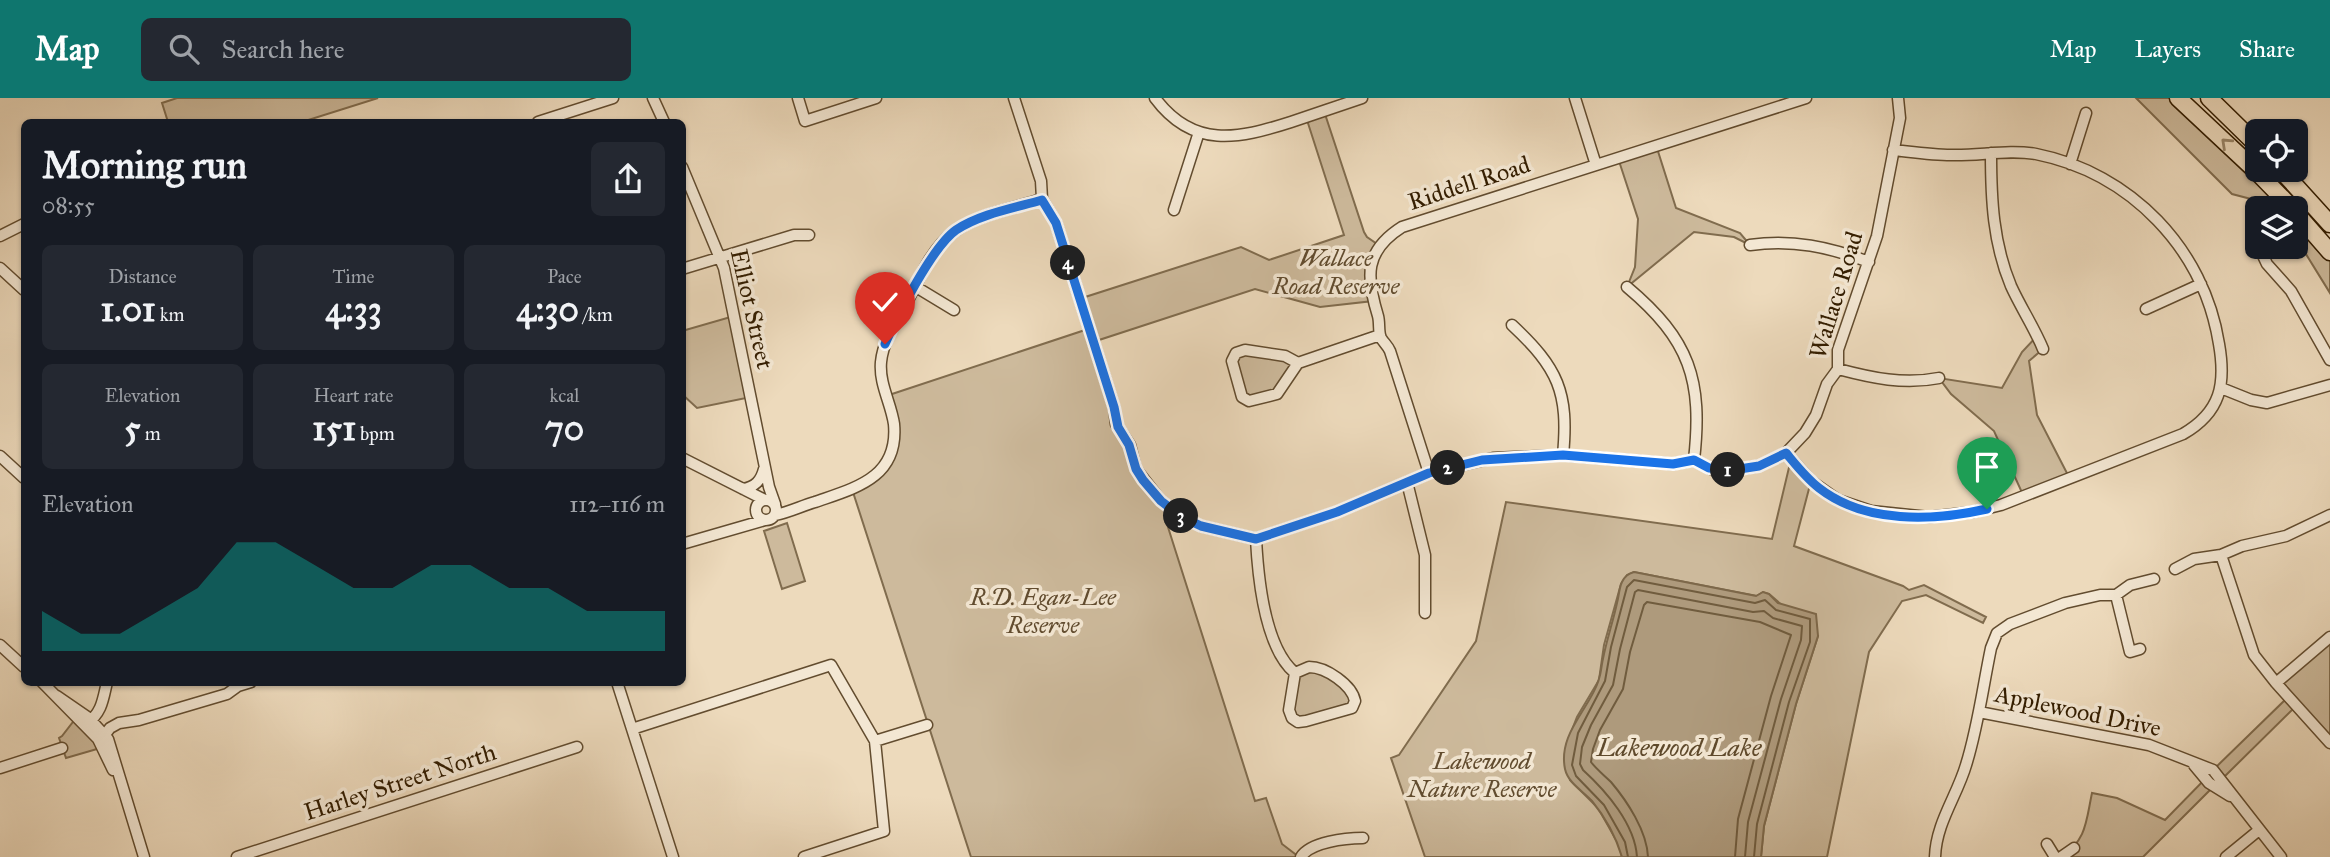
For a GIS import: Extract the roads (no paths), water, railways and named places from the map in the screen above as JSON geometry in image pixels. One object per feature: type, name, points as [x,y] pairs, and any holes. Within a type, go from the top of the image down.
[{"type":"main road","points":[[2178,98],[2280,196]]},
{"type":"main road","points":[[2209,98],[2245,133]]},
{"type":"main road","points":[[2292,182],[2330,224]]},
{"type":"main road","points":[[2308,227],[2330,252]]},
{"type":"street","points":[[547,119],[613,98]]},
{"type":"street","points":[[653,98],[663,119]]},
{"type":"street","points":[[798,98],[805,121],[876,98]]},
{"type":"street","points":[[1014,98],[1041,181],[1042,200],[1056,223],[1118,427],[1129,445],[1140,477],[1166,505],[1189,521],[1256,539],[1262,596],[1271,628],[1283,661],[1295,673]]},
{"type":"street","points":[[1155,98],[1170,115],[1199,132],[1225,137],[1251,134],[1362,98]]},
{"type":"street","points":[[1574,98],[1596,165]]},
{"type":"street","name":"Riddell Road","points":[[1429,473],[1390,351],[1380,335],[1370,289],[1369,274],[1377,251],[1389,236],[1402,227],[1806,98]]},
{"type":"street","name":"Wallace Road","points":[[1256,539],[1337,512],[1429,473],[1493,458],[1563,455],[1673,464],[1694,460],[1711,469],[1738,470],[1765,464],[1786,453],[1811,424],[1827,384],[1838,369],[1838,350],[1877,236],[1900,118],[1896,98]]},
{"type":"street","points":[[2070,164],[2086,113]]},
{"type":"street","points":[[1174,210],[1199,132]]},
{"type":"street","points":[[1786,453],[1818,488],[1859,509],[1918,517],[1973,512],[2015,501],[2183,434],[2198,425],[2208,414],[2221,388],[2221,356],[2217,328],[2201,284],[2180,246],[2144,206],[2104,179],[2070,164],[2036,154],[1952,155],[1893,150]]},
{"type":"street","points":[[1991,153],[1992,203],[1998,244],[2014,291],[2043,349]]},
{"type":"street","name":"Elliot Street","points":[[686,176],[720,257],[765,465],[767,507]]},
{"type":"street","points":[[734,528],[767,507],[811,503],[863,484],[880,471],[893,444],[894,422],[883,383],[881,361],[889,335],[937,249],[956,230],[973,222],[1042,200]]},
{"type":"street","points":[[0,229],[20,226]]},
{"type":"street","points":[[0,236],[20,226]]},
{"type":"street","points":[[686,268],[794,235],[809,235]]},
{"type":"street","points":[[1750,245],[1805,243],[1834,249],[1869,262]]},
{"type":"street","points":[[2264,259],[2291,291],[2330,360]]},
{"type":"street","points":[[0,268],[21,287]]},
{"type":"street","points":[[2146,309],[2201,284]]},
{"type":"street","points":[[916,287],[954,310]]},
{"type":"street","points":[[1627,288],[1650,307],[1669,328],[1688,363],[1698,405],[1694,460]]},
{"type":"street","points":[[1512,325],[1541,354],[1557,382],[1565,418],[1563,455]]},
{"type":"street","points":[[1298,363],[1286,356],[1245,350],[1236,353],[1232,361],[1242,397],[1253,401],[1277,394],[1298,363],[1380,335]]},
{"type":"street","points":[[1838,369],[1895,381],[1917,382],[1939,378]]},
{"type":"street","points":[[2221,388],[2251,400],[2267,403],[2330,385]]},
{"type":"street","points":[[0,456],[21,475]]},
{"type":"street","points":[[686,460],[745,490],[767,507]]},
{"type":"street","points":[[745,490],[758,482],[765,465]]},
{"type":"street","points":[[1407,482],[1425,555],[1426,613]]},
{"type":"street","points":[[686,543],[765,520],[759,518],[767,507]]},
{"type":"street","points":[[2175,569],[2194,559],[2221,555],[2286,536],[2330,515]]},
{"type":"street","points":[[2221,555],[2249,645],[2276,683],[2330,743]]},
{"type":"street","points":[[1979,712],[1991,648],[1999,631],[2065,603],[2101,595],[2116,596],[2130,585],[2154,579]]},
{"type":"street","points":[[2116,596],[2133,654]]},
{"type":"street","points":[[2276,683],[2330,637]]},
{"type":"street","points":[[0,645],[21,664]]},
{"type":"street","points":[[632,729],[831,665],[875,741],[884,831],[804,857]]},
{"type":"street","points":[[1309,667],[1320,668],[1351,691],[1355,697],[1354,705],[1332,715],[1302,722],[1295,720],[1289,710],[1295,673],[1309,667]]},
{"type":"street","points":[[46,686],[105,738],[144,857]]},
{"type":"street","points":[[106,687],[100,709],[103,720],[114,725],[227,694],[238,686]]},
{"type":"street","points":[[618,686],[673,857]]},
{"type":"street","points":[[87,720],[106,687]]},
{"type":"street","points":[[87,720],[100,709]]},
{"type":"street","name":"Applewood Drive","points":[[1935,857],[1941,825],[1966,765],[1979,712],[2149,745],[2178,756],[2192,764],[2209,783],[2233,799],[2281,857]]},
{"type":"street","points":[[105,738],[139,720]]},
{"type":"street","points":[[105,738],[114,725]]},
{"type":"street","points":[[875,741],[927,725]]},
{"type":"street","name":"Harley Street North","points":[[237,857],[576,747]]},
{"type":"street","points":[[0,768],[62,748]]},
{"type":"street","points":[[2226,857],[2259,830]]},
{"type":"street","points":[[1301,857],[1308,849],[1342,838],[1363,838]]},
{"type":"street","points":[[2047,844],[2055,857]]},
{"type":"street","points":[[2061,857],[2074,848]]},
{"type":"water","name":"Lakewood Lake","points":[[1634,572],[1756,596],[1763,592],[1778,603],[1816,614],[1818,636],[1796,704],[1764,826],[1761,857],[1622,857],[1601,814],[1567,774],[1564,755],[1567,742],[1598,683],[1621,584],[1628,574]]},
{"type":"park label","name":"Wallace Road Reserve","points":[[1336,272]]},
{"type":"park label","name":"R.D. Egan-Lee Reserve","points":[[1043,611]]},
{"type":"park label","name":"Lakewood Nature Reserve","points":[[1482,775]]}]
